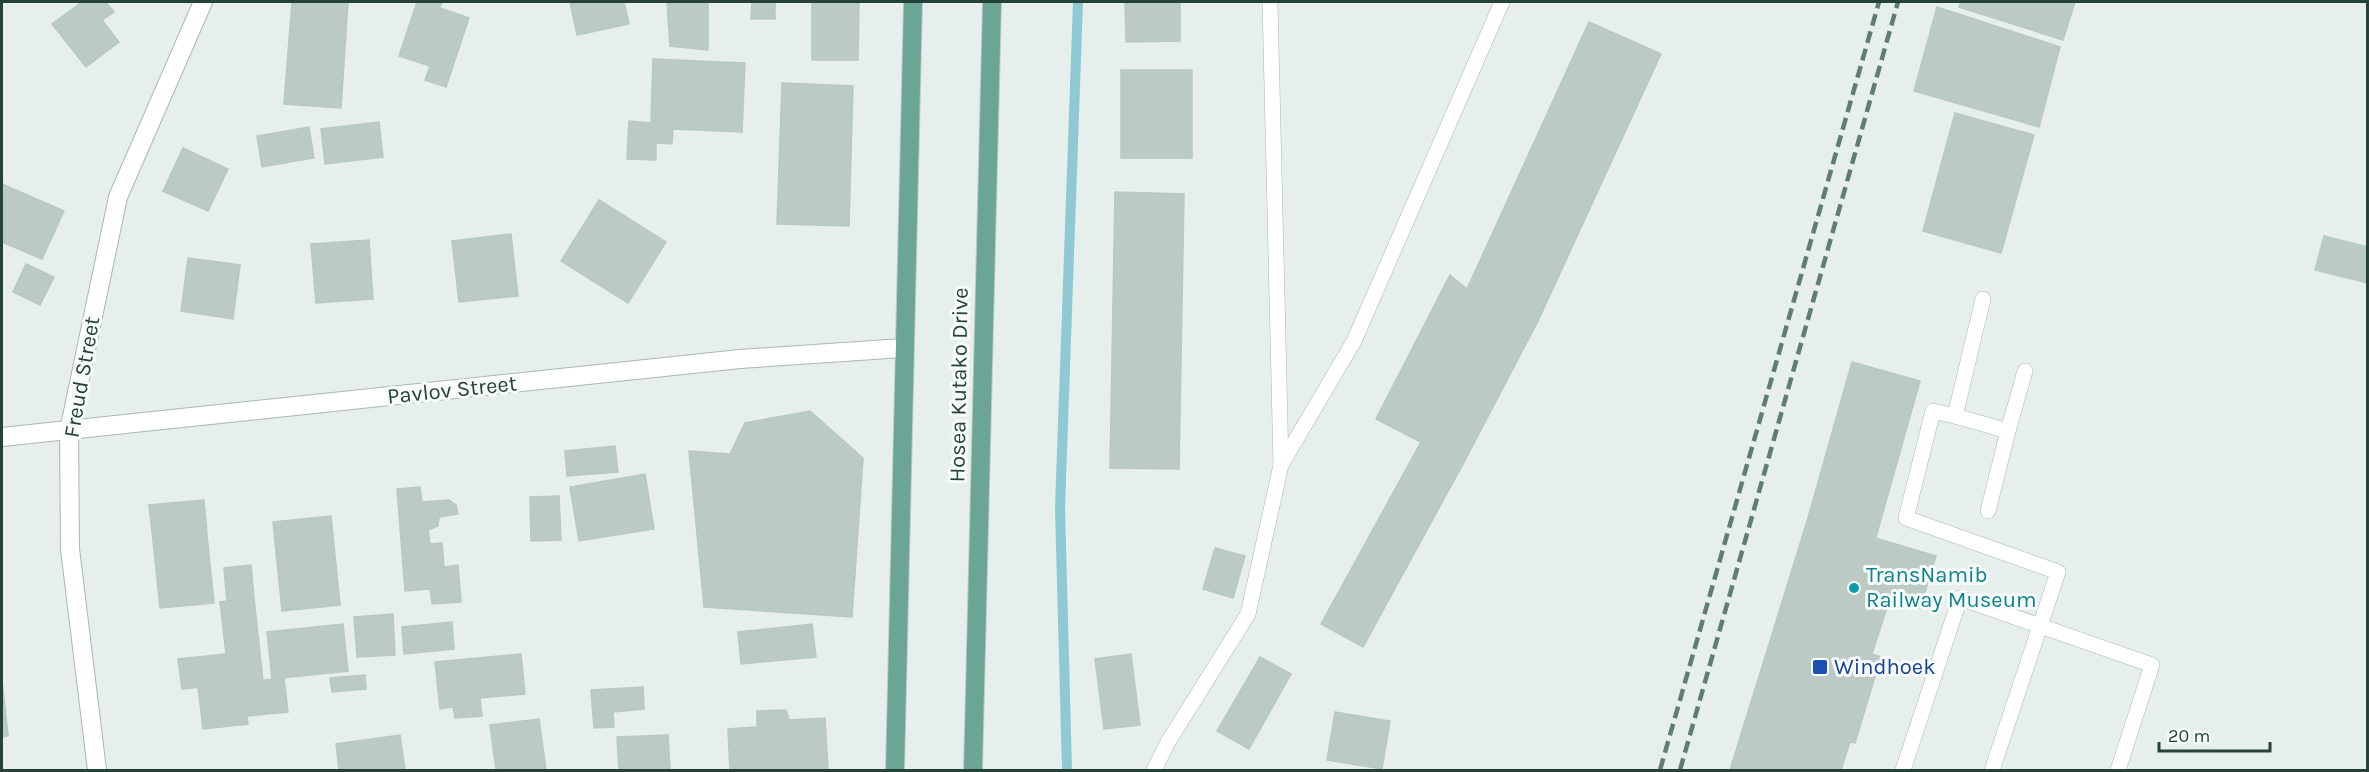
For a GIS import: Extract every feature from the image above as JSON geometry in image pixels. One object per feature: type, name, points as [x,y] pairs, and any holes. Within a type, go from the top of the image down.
[{"type":"main road","points":[[895,771],[903,348],[913,2]]},
{"type":"main road","name":"Hosea Kutako Drive","points":[[973,771],[992,2]]},
{"type":"street","name":"Freud Street","points":[[97,771],[70,549],[69,431],[118,197],[203,2]]},
{"type":"street","name":"Pavlov Street","points":[[2,437],[740,359],[903,348]]},
{"type":"lane","points":[[1155,771],[1168,742],[1248,614],[1281,465],[1270,2]]},
{"type":"lane","points":[[1281,465],[1354,342],[1502,2]]},
{"type":"lane","points":[[1955,416],[1983,299]]},
{"type":"lane","points":[[1988,511],[2025,371]]},
{"type":"lane","points":[[1992,771],[2058,572],[1905,518],[1934,411],[2008,431]]},
{"type":"lane","points":[[1904,771],[1960,598],[2152,665],[2118,771]]},
{"type":"building","points":[[82,2],[106,2],[114,12],[102,20],[119,42],[86,67],[52,24]]},
{"type":"building","points":[[292,2],[348,2],[341,108],[284,104]]},
{"type":"building","points":[[417,2],[442,2],[440,8],[469,18],[446,87],[425,80],[430,66],[399,56]]},
{"type":"building","points":[[570,2],[624,2],[629,24],[577,35]]},
{"type":"building","points":[[667,2],[708,2],[708,50],[670,46]]},
{"type":"building","points":[[752,2],[775,2],[775,19],[751,19]]},
{"type":"building","points":[[812,2],[859,2],[858,60],[812,60]]},
{"type":"building","points":[[1125,2],[1180,2],[1180,41],[1126,42]]},
{"type":"building","points":[[1961,2],[2075,2],[2063,40],[1959,7]]},
{"type":"building","points":[[1937,7],[2060,47],[2039,127],[1914,91]]},
{"type":"building","points":[[1589,22],[1661,54],[1538,321],[1467,289]]},
{"type":"building","points":[[653,59],[745,63],[742,132],[673,129],[672,144],[656,143],[656,160],[627,159],[629,121],[651,123]]},
{"type":"building","points":[[1121,70],[1192,70],[1192,158],[1121,158]]},
{"type":"building","points":[[782,83],[853,86],[849,226],[777,224]]},
{"type":"building","points":[[1955,113],[2034,135],[2001,253],[1923,231]]},
{"type":"building","points":[[379,122],[383,157],[325,164],[321,129]]},
{"type":"building","points":[[309,127],[314,158],[262,167],[257,136]]},
{"type":"building","points":[[183,148],[228,169],[208,211],[163,191]]},
{"type":"building","points":[[2,184],[64,211],[42,259],[2,242]]},
{"type":"building","points":[[1115,192],[1184,194],[1179,469],[1110,468]]},
{"type":"building","points":[[599,200],[666,242],[628,303],[561,261]]},
{"type":"building","points":[[511,234],[518,296],[459,302],[452,241]]},
{"type":"building","points":[[2324,236],[2368,247],[2368,283],[2315,270]]},
{"type":"building","points":[[369,240],[373,299],[316,303],[311,244]]},
{"type":"building","points":[[188,258],[240,265],[233,319],[181,311]]},
{"type":"building","points":[[26,264],[54,277],[40,305],[13,292]]},
{"type":"building","points":[[1450,275],[1467,289],[1538,321],[1463,464],[1376,419]]},
{"type":"building","points":[[1852,362],[1920,381],[1876,537],[1808,518]]},
{"type":"building","points":[[810,411],[863,458],[852,617],[704,607],[689,451],[730,454],[745,423]]},
{"type":"building","points":[[1421,442],[1463,464],[1363,647],[1321,624]]},
{"type":"building","points":[[615,446],[618,472],[567,476],[565,451]]},
{"type":"building","points":[[645,474],[654,529],[579,541],[570,487]]},
{"type":"building","points":[[420,487],[422,502],[449,500],[456,505],[458,514],[439,517],[438,526],[428,530],[430,544],[442,543],[444,567],[458,565],[461,602],[432,604],[430,589],[405,591],[397,489]]},
{"type":"building","points":[[559,496],[561,540],[531,541],[530,497]]},
{"type":"building","points":[[204,500],[208,545],[154,550],[149,505]]},
{"type":"building","points":[[331,516],[340,605],[282,611],[273,522]]},
{"type":"building","points":[[1808,518],[1936,556],[1920,608],[1890,598],[1872,654],[1881,657],[1855,743],[1850,742],[1841,770],[1730,770]]},
{"type":"building","points":[[208,545],[214,603],[160,608],[154,550]]},
{"type":"building","points":[[1215,548],[1245,556],[1233,598],[1203,589]]},
{"type":"building","points":[[251,565],[254,598],[227,602],[224,568]]},
{"type":"building","points":[[254,598],[263,681],[182,689],[178,659],[226,654],[220,602]]},
{"type":"building","points":[[393,614],[395,655],[357,657],[354,617]]},
{"type":"building","points":[[452,622],[454,649],[404,654],[402,627]]},
{"type":"building","points":[[343,624],[348,671],[272,679],[267,632]]},
{"type":"building","points":[[812,624],[816,657],[741,664],[738,632]]},
{"type":"building","points":[[521,654],[525,694],[480,698],[482,716],[455,718],[453,707],[440,709],[435,662]]},
{"type":"building","points":[[1131,654],[1140,725],[1104,729],[1095,659]]},
{"type":"building","points":[[1260,657],[1291,674],[1249,749],[1217,731]]},
{"type":"building","points":[[365,675],[366,689],[332,692],[330,678]]},
{"type":"building","points":[[284,678],[288,712],[247,716],[248,724],[203,729],[198,687]]},
{"type":"building","points":[[2,680],[8,736],[2,737]]},
{"type":"building","points":[[643,687],[644,709],[613,712],[614,727],[594,728],[591,690]]},
{"type":"building","points":[[786,710],[789,720],[825,718],[828,770],[730,770],[728,729],[757,727],[757,711]]},
{"type":"building","points":[[1335,712],[1390,721],[1382,769],[1327,760]]},
{"type":"building","points":[[539,719],[546,770],[496,770],[490,725]]},
{"type":"building","points":[[400,735],[405,770],[339,770],[336,744]]},
{"type":"building","points":[[668,735],[670,770],[619,770],[617,737]]},
{"type":"waterway","points":[[1067,770],[1060,508],[1078,2]]},
{"type":"railway","points":[[1660,770],[1879,2]]},
{"type":"railway","points":[[1680,770],[1898,2]]},
{"type":"place","name":"TransNamib Railway Museum","points":[[1854,588]]},
{"type":"place","name":"Windhoek","points":[[1820,667]]}]
